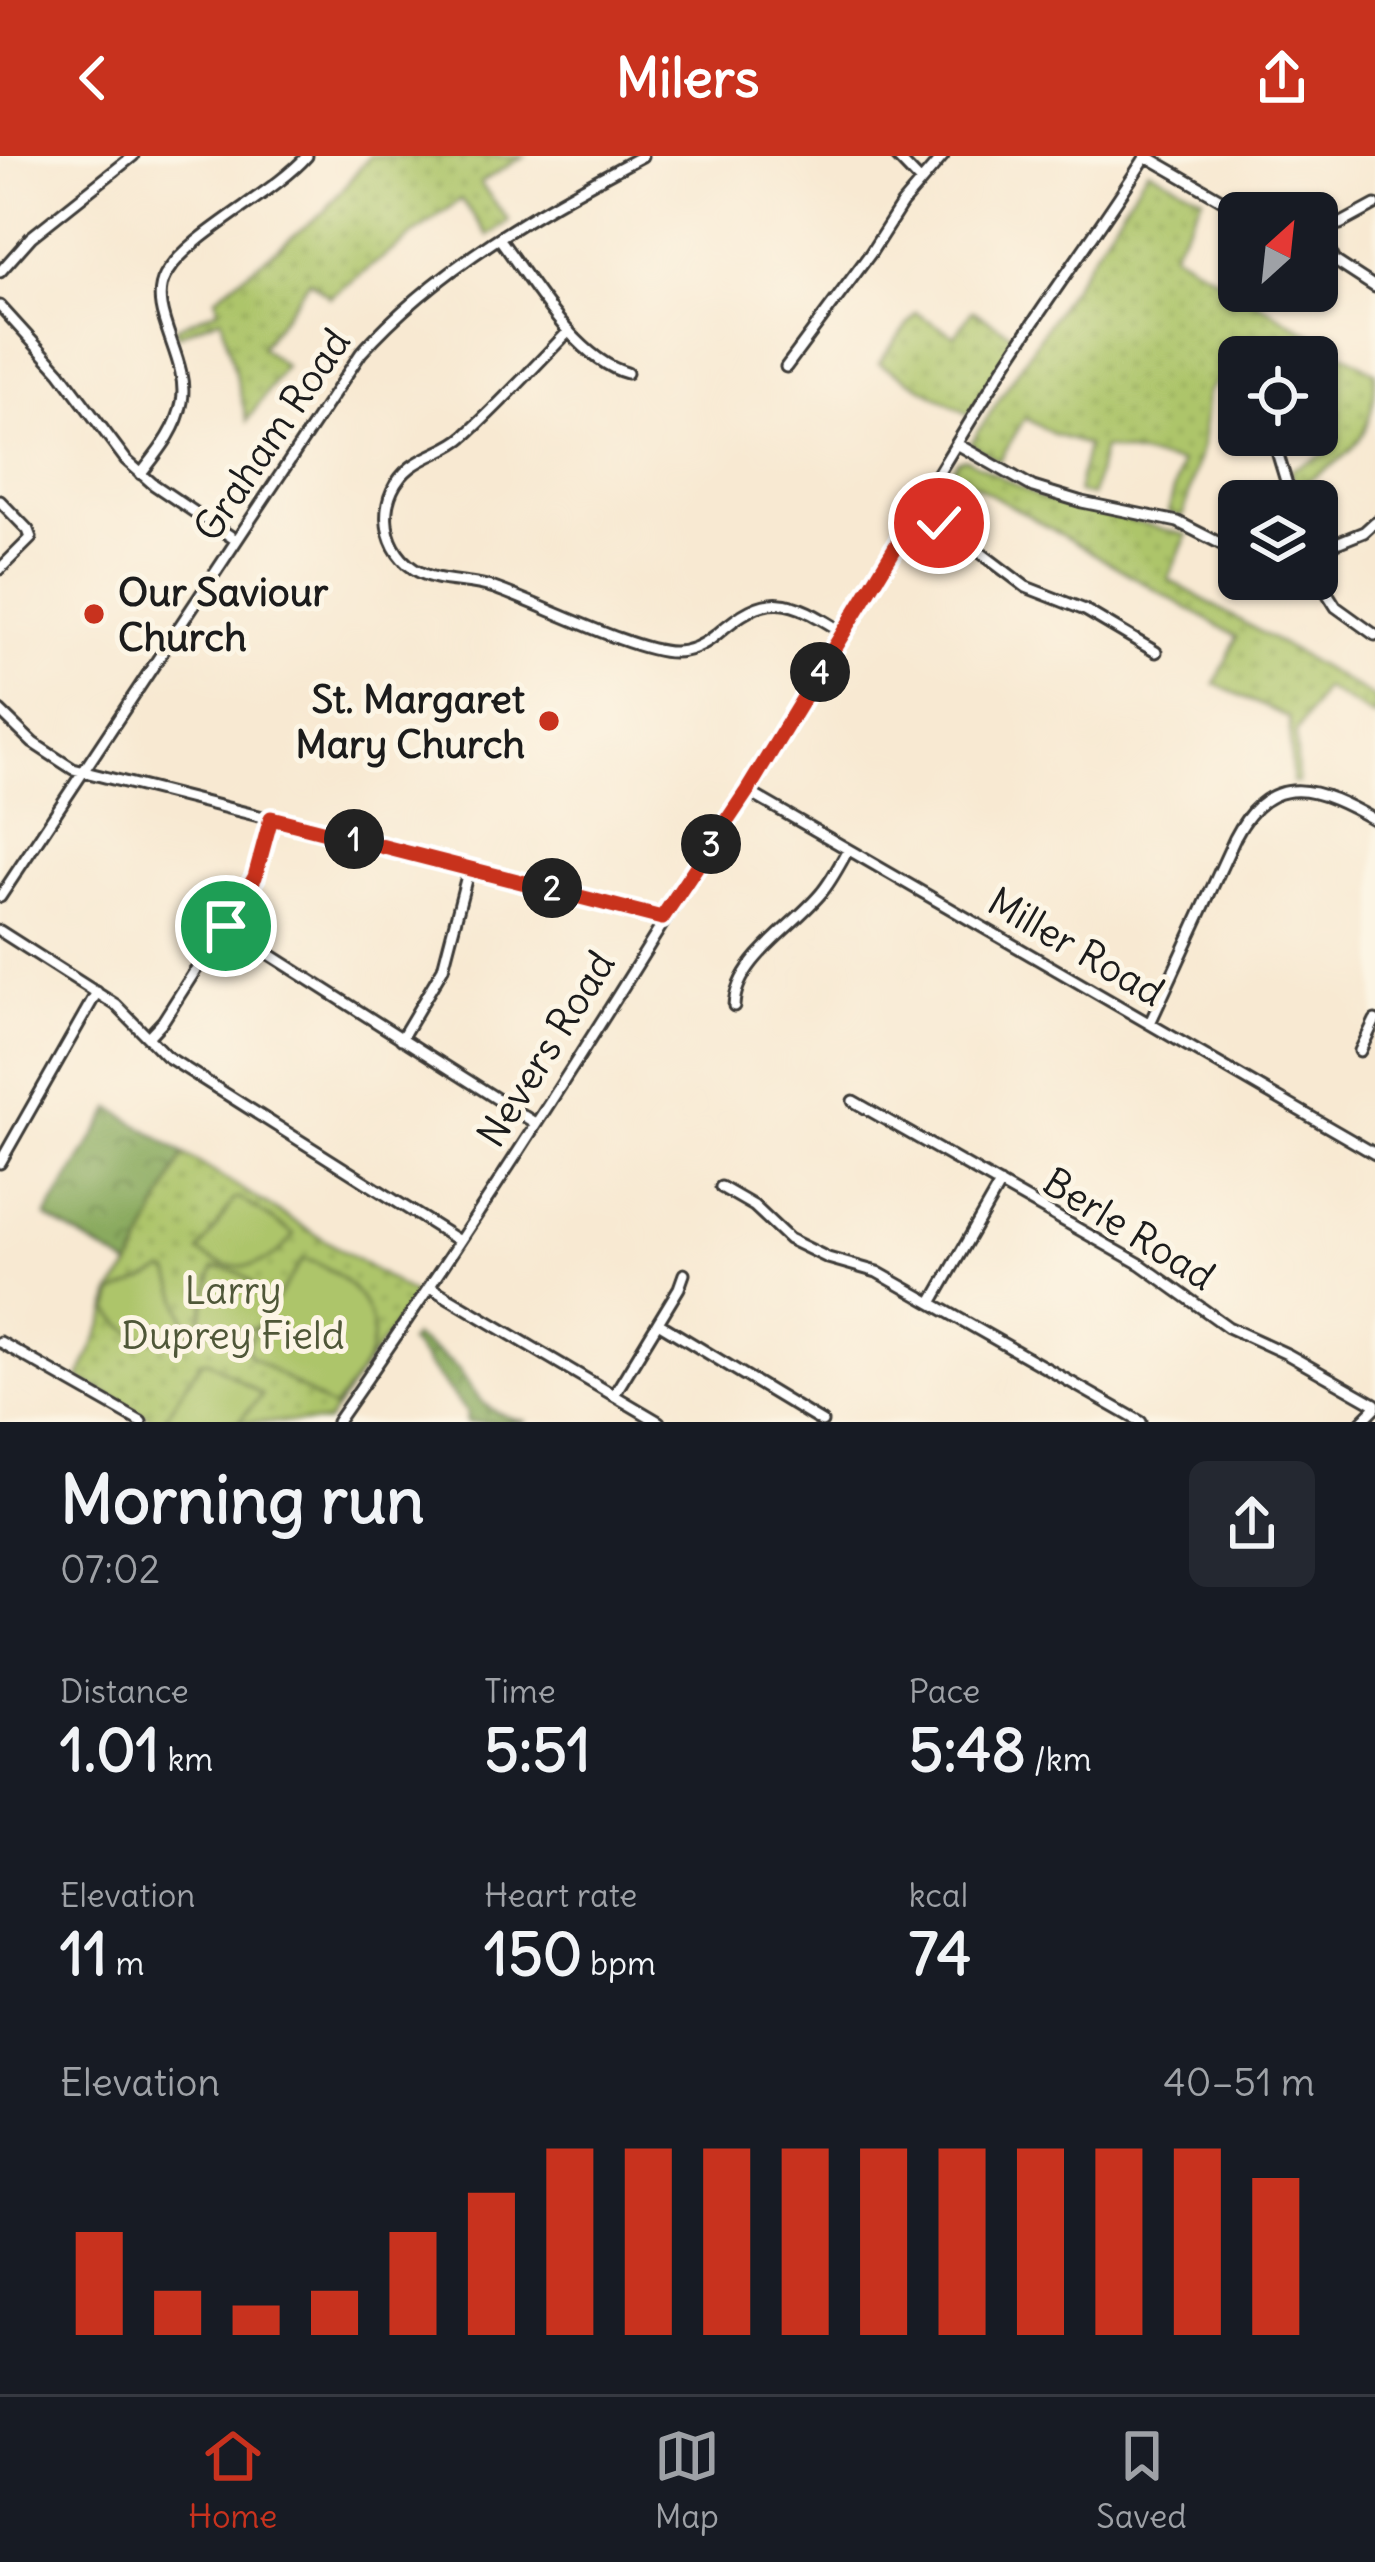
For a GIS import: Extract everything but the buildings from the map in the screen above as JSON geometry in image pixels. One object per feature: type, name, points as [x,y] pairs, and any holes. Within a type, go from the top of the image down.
[{"type":"street","points":[[0,272],[31,237],[134,156]]},
{"type":"street","points":[[141,474],[176,424],[182,402],[179,357],[159,303],[165,276],[184,254],[307,156]]},
{"type":"street","name":"Graham Road","points":[[0,896],[361,352],[406,309],[500,238],[539,211],[642,156]]},
{"type":"street","points":[[896,156],[919,181]]},
{"type":"street","points":[[786,367],[919,181],[943,156]]},
{"type":"street","points":[[1146,156],[1218,197]]},
{"type":"street","name":"Nevers Road","points":[[337,1422],[430,1287],[747,791],[1024,334],[1146,156]]},
{"type":"street","points":[[1338,222],[1375,205]]},
{"type":"street","points":[[500,238],[569,331],[609,368],[627,373]]},
{"type":"street","points":[[1338,263],[1375,287]]},
{"type":"street","points":[[0,306],[141,474],[236,540]]},
{"type":"street","points":[[569,331],[461,441],[412,466],[397,482],[387,524],[400,556],[428,576],[489,586],[662,652],[698,647],[748,609],[771,602],[809,610],[844,633]]},
{"type":"street","points":[[957,444],[1033,487],[1178,522],[1218,542]]},
{"type":"street","points":[[0,500],[31,538],[0,569]]},
{"type":"street","points":[[916,514],[1025,587],[1085,610],[1156,652]]},
{"type":"street","points":[[1338,543],[1375,522]]},
{"type":"street","points":[[1332,600],[1375,635]]},
{"type":"street","points":[[0,711],[33,743],[73,769],[662,918]]},
{"type":"street","points":[[1150,1023],[1235,838],[1246,818],[1264,801],[1288,790],[1314,792],[1330,795],[1375,820]]},
{"type":"street","name":"Miller Road","points":[[747,791],[1375,1154]]},
{"type":"street","points":[[148,1037],[163,1022],[255,877],[271,818]]},
{"type":"street","points":[[734,1006],[735,988],[824,890],[848,850]]},
{"type":"street","points":[[401,1040],[443,968],[470,868]]},
{"type":"street","points":[[226,926],[535,1123]]},
{"type":"street","points":[[0,931],[97,992],[166,1056],[459,1241]]},
{"type":"street","points":[[0,1163],[97,992]]},
{"type":"street","points":[[1360,1051],[1375,1020]]},
{"type":"street","name":"Berle Road","points":[[853,1101],[1140,1264],[1242,1335],[1287,1354],[1375,1406]]},
{"type":"street","points":[[932,1303],[1000,1184]]},
{"type":"street","points":[[721,1187],[754,1206],[789,1239],[827,1258],[878,1271],[1141,1422]]},
{"type":"street","points":[[614,1395],[684,1274]]},
{"type":"street","points":[[430,1287],[659,1422]]},
{"type":"street","points":[[658,1324],[822,1422]]},
{"type":"street","points":[[0,1342],[142,1422]]},
{"type":"street","points":[[1360,1422],[1375,1406]]},
{"type":"green space","points":[[369,156],[524,156],[480,183],[509,221],[489,236],[461,199],[330,297],[310,280],[261,347],[285,366],[247,421],[221,317],[178,335],[175,328],[218,309],[216,297],[326,210]]},
{"type":"green space","points":[[1148,169],[1203,197],[1172,252],[1218,279],[1218,312],[1274,312],[1314,336],[1218,336],[1218,379],[1207,393],[1202,445],[1183,517],[1168,513],[1181,463],[1103,448],[1092,496],[1077,492],[1087,445],[1055,435],[1025,418],[999,461],[971,443]]},
{"type":"green space","points":[[972,310],[1017,337],[969,415],[879,363],[916,313],[955,336]]},
{"type":"green space","points":[[1338,350],[1375,372],[1365,430],[1332,466],[1308,480],[1294,480],[1290,470],[1321,456],[1338,456]]},
{"type":"green space","points":[[965,458],[1042,499],[1187,535],[1168,579],[1375,698],[1375,717],[1324,688],[1296,733],[1298,783],[1292,783],[1289,718],[1215,684],[1237,637],[951,471]]},
{"type":"green space","points":[[112,1108],[184,1154],[131,1267],[46,1217]]},
{"type":"green space","name":"Larry Duprey Field","points":[[184,1154],[415,1295],[327,1422],[157,1422],[79,1378],[112,1292],[131,1267]]},
{"type":"green space","points":[[239,1198],[294,1234],[275,1255],[251,1265],[225,1264],[199,1252]]},
{"type":"green space","points":[[303,1259],[345,1281],[370,1320],[370,1352],[333,1409],[249,1355],[247,1346],[258,1326],[207,1329],[200,1324],[214,1268],[234,1271],[249,1281],[266,1315]]},
{"type":"green space","points":[[164,1271],[170,1273],[191,1336],[168,1341],[146,1338],[110,1311],[114,1294]]},
{"type":"green space","points":[[413,1337],[457,1368],[486,1406],[527,1422],[466,1422],[467,1413],[409,1342]]},
{"type":"green space","points":[[208,1360],[262,1395],[238,1422],[175,1422],[166,1416],[201,1361]]},
{"type":"place","name":"Our Saviour Church","points":[[94,614]]},
{"type":"place","name":"St. Margaret Mary Church","points":[[549,721]]},
{"type":"route","points":[[226,926],[255,877],[271,818],[662,918],[747,791],[918,510],[939,523]]}]
